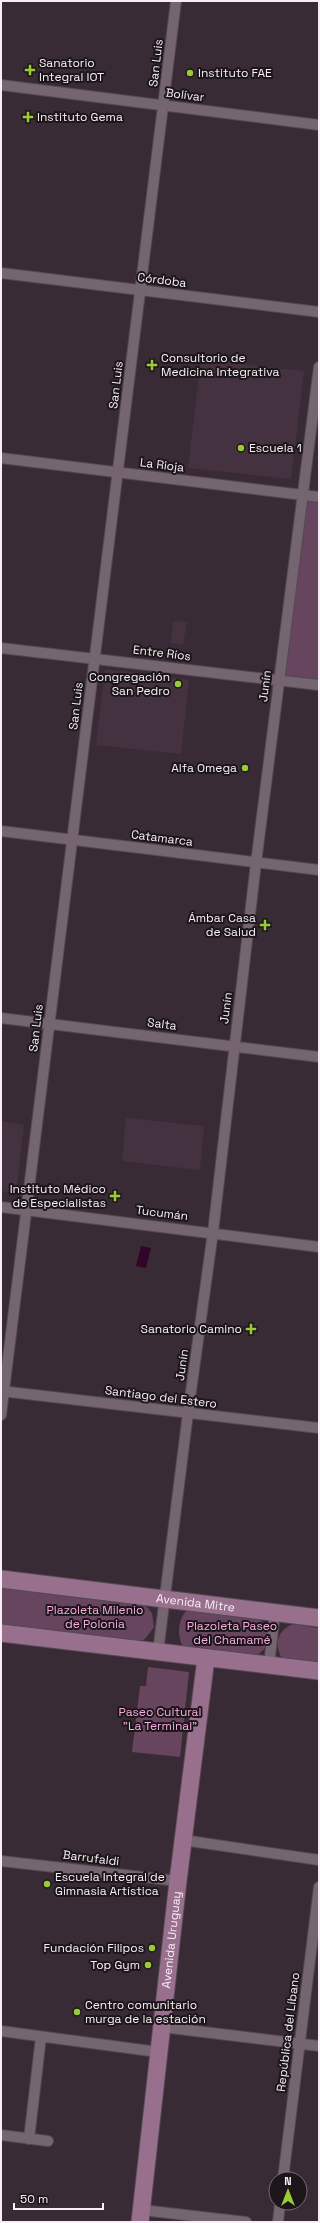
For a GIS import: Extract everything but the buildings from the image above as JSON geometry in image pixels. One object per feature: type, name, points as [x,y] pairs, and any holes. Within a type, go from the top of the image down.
[{"type":"main road","name":"Avenida Mitre","points":[[1,1579],[319,1618]]},
{"type":"main road","points":[[1,1633],[319,1671]]},
{"type":"main road","name":"Avenida Uruguay","points":[[141,2216],[158,2052],[206,1658]]},
{"type":"street","name":"San Luis","points":[[1,1415],[176,1]]},
{"type":"street","name":"Bolívar","points":[[1,85],[319,125]]},
{"type":"street","name":"Córdoba","points":[[1,273],[319,312]]},
{"type":"street","name":"Junín","points":[[158,1652],[188,1413],[213,1232],[256,863],[319,366]]},
{"type":"street","name":"La Rioja","points":[[1,458],[319,497]]},
{"type":"street","name":"Entre Ríos","points":[[1,648],[319,685]]},
{"type":"street","name":"Catamarca","points":[[1,831],[319,870]]},
{"type":"street","name":"Salta","points":[[1,1018],[319,1057]]},
{"type":"street","name":"Tucumán","points":[[1,1208],[213,1232],[319,1246]]},
{"type":"street","name":"Santiago del Estero","points":[[3,1391],[319,1428]]},
{"type":"street","points":[[269,1665],[275,1612]]},
{"type":"street","points":[[183,1840],[319,1860]]},
{"type":"street","name":"Barrufaldi","points":[[1,1861],[178,1881]]},
{"type":"street","name":"República del Líbano","points":[[284,2171],[319,1887]]},
{"type":"street","points":[[162,2027],[319,2046]]},
{"type":"street","points":[[1,2031],[158,2052]]},
{"type":"street","points":[[29,2139],[41,2037]]},
{"type":"street","points":[[1,2135],[48,2141]]},
{"type":"street","points":[[278,2222],[279,2211]]},
{"type":"street","points":[[141,2216],[246,2222]]},
{"type":"shaded area","points":[[201,360],[304,371],[291,479],[188,468]]},
{"type":"shaded area","points":[[173,621],[187,622],[183,645],[171,643]]},
{"type":"shaded area","points":[[105,669],[189,680],[181,754],[96,745]]},
{"type":"shaded area","points":[[126,1118],[204,1126],[200,1170],[122,1161]]},
{"type":"shaded area","points":[[1,1121],[24,1125],[16,1193],[1,1191]]},
{"type":"shaded area","points":[[141,1246],[151,1248],[146,1268],[136,1266]]},
{"type":"green space","points":[[306,497],[319,499],[319,682],[283,677]]},
{"type":"green space","name":"Plazoleta Milenio de Polonia","points":[[1,1585],[142,1602],[152,1613],[154,1627],[145,1639],[138,1642],[1,1626]]},
{"type":"green space","name":"Plazoleta Paseo del Chamamé","points":[[187,1610],[257,1617],[268,1627],[269,1636],[267,1644],[262,1651],[254,1656],[182,1645],[179,1636],[179,1627],[180,1622]]},
{"type":"green space","name":"Plazoleta Paseo del Chamamé","points":[[293,1624],[319,1628],[319,1668],[284,1661],[281,1656],[278,1650],[278,1640],[283,1631]]},
{"type":"green space","name":"Paseo Cultural \"La Terminal\"","points":[[148,1667],[189,1672],[180,1757],[132,1752],[140,1686],[146,1686]]},
{"type":"place","name":"Sanatorio Integral IOT","points":[[30,70]]},
{"type":"place","name":"Instituto FAE","points":[[190,73]]},
{"type":"place","name":"Instituto Gema","points":[[28,117]]},
{"type":"place","name":"Consultorio de Medicina Integrativa","points":[[152,365]]},
{"type":"place","name":"Escuela 1","points":[[241,448]]},
{"type":"place","name":"Congregación San Pedro","points":[[178,684]]},
{"type":"place","name":"Alfa Omega","points":[[245,768]]},
{"type":"place","name":"Ámbar Casa de Salud","points":[[265,925]]},
{"type":"place","name":"Instituto Médico de Especialistas","points":[[115,1196]]},
{"type":"place","name":"Sanatorio Camino","points":[[251,1329]]},
{"type":"place","name":"Escuela Integral de Gimnasia Artística","points":[[47,1884]]},
{"type":"place","name":"Fundación Filipos","points":[[152,1948]]},
{"type":"place","name":"Top Gym","points":[[148,1965]]},
{"type":"place","name":"Centro comunitario murga de la estación","points":[[77,2012]]}]
